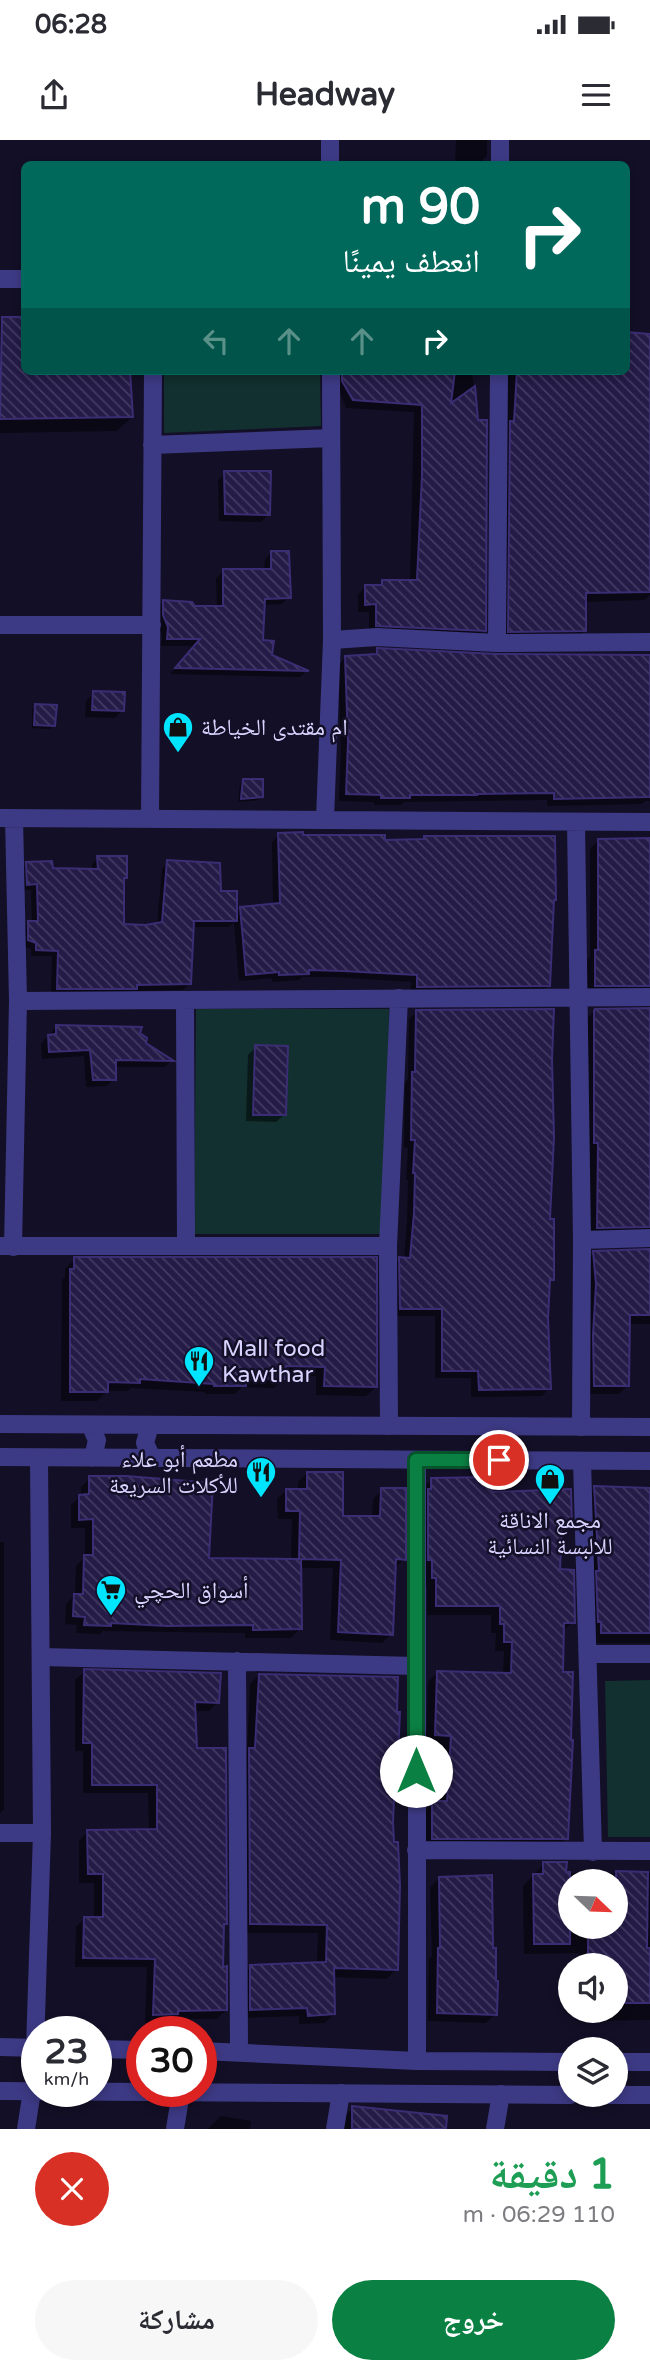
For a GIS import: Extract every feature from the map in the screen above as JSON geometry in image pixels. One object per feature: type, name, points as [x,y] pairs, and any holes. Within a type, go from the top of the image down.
[{"type":"street","points":[[330,140],[330,161]]},
{"type":"street","points":[[500,140],[500,161]]},
{"type":"street","points":[[0,279],[21,279]]},
{"type":"street","points":[[150,818],[153,375]]},
{"type":"street","points":[[325,819],[332,640],[331,375]]},
{"type":"street","points":[[497,643],[499,375]]},
{"type":"street","points":[[152,446],[331,439]]},
{"type":"street","points":[[0,625],[152,625]]},
{"type":"street","points":[[332,640],[377,637],[497,643],[650,642]]},
{"type":"street","points":[[388,1245],[7,1247],[18,1001],[7,818],[650,822]]},
{"type":"street","points":[[576,822],[582,1427]]},
{"type":"street","points":[[18,1001],[650,997]]},
{"type":"street","points":[[389,1426],[388,1245],[399,998]]},
{"type":"street","points":[[185,1000],[186,1246]]},
{"type":"street","points":[[582,1240],[650,1238]]},
{"type":"street","points":[[0,1424],[650,1427]]},
{"type":"street","points":[[90,1425],[97,1440],[93,1458]]},
{"type":"street","points":[[150,1425],[145,1443],[152,1458]]},
{"type":"street","points":[[0,1457],[650,1461]]},
{"type":"street","points":[[37,2016],[42,1833],[39,1458]]},
{"type":"street","points":[[416,1460],[417,2062]]},
{"type":"street","points":[[582,1461],[593,1852]]},
{"type":"street","points":[[589,1654],[650,1654]]},
{"type":"street","points":[[41,1657],[416,1666]]},
{"type":"street","points":[[237,1661],[239,2051]]},
{"type":"street","points":[[0,1833],[42,1833]]},
{"type":"street","points":[[416,1850],[650,1852]]},
{"type":"street","points":[[0,2047],[21,2048]]},
{"type":"street","points":[[217,2050],[417,2062],[558,2062]]},
{"type":"street","points":[[628,2062],[650,2062]]},
{"type":"street","points":[[0,2091],[21,2091]]},
{"type":"street","points":[[217,2092],[558,2095]]},
{"type":"street","points":[[335,2129],[341,2093]]},
{"type":"street","points":[[495,2129],[501,2094]]},
{"type":"street","points":[[628,2095],[650,2095]]},
{"type":"street","points":[[26,2129],[29,2107]]},
{"type":"street","points":[[175,2129],[179,2107]]},
{"type":"green space","points":[[164,375],[320,375],[321,426],[164,433]]},
{"type":"green space","points":[[196,1009],[389,1009],[387,1234],[194,1234]]},
{"type":"green space","points":[[650,1680],[650,1837],[608,1837],[605,1681]]},
{"type":"building","points":[[2,317],[21,317],[21,375],[130,375],[133,417],[0,419]]},
{"type":"building","points":[[630,332],[650,334],[650,592],[586,593],[586,631],[508,632],[510,421],[514,421],[517,375],[630,375]]},
{"type":"building","points":[[342,375],[454,375],[451,403],[475,386],[478,420],[487,420],[486,631],[376,626],[376,604],[365,605],[365,585],[382,585],[382,580],[417,580],[422,405],[353,400],[342,381]]},
{"type":"building","points":[[224,471],[271,471],[270,515],[225,514]]},
{"type":"building","points":[[271,551],[289,551],[291,598],[265,599],[263,640],[274,641],[272,655],[309,671],[175,668],[200,639],[167,639],[168,627],[163,615],[163,600],[192,602],[195,606],[223,606],[223,569],[271,569]]},
{"type":"building","points":[[377,648],[497,654],[650,655],[650,797],[554,799],[554,793],[410,795],[410,798],[381,798],[381,795],[346,794],[348,742],[345,656],[377,654]]},
{"type":"building","points":[[93,691],[125,692],[124,711],[92,710]]},
{"type":"building","points":[[35,704],[57,705],[55,726],[34,725]]},
{"type":"building","points":[[243,779],[263,779],[263,797],[241,799]]},
{"type":"building","points":[[303,832],[303,835],[385,835],[385,840],[424,839],[424,836],[555,836],[556,900],[550,986],[417,987],[417,975],[343,971],[309,970],[309,974],[279,975],[279,972],[246,975],[240,907],[280,903],[278,833]]},
{"type":"building","points":[[650,838],[650,986],[595,986],[595,950],[598,950],[598,839]]},
{"type":"building","points":[[97,856],[127,856],[124,924],[146,925],[162,922],[167,860],[220,863],[221,891],[237,891],[237,921],[194,921],[191,984],[137,985],[137,989],[57,989],[58,951],[36,950],[36,943],[28,940],[28,921],[38,921],[37,884],[27,885],[26,862],[52,861],[53,868],[98,869]]},
{"type":"building","points":[[650,1008],[650,1227],[597,1228],[598,1143],[594,1143],[594,1011]]},
{"type":"building","points":[[554,1009],[554,1137],[550,1219],[554,1219],[554,1280],[550,1280],[548,1318],[551,1389],[479,1390],[478,1371],[442,1371],[442,1309],[400,1309],[399,1257],[410,1258],[414,1213],[415,1140],[411,1140],[416,1010]]},
{"type":"building","points":[[56,1025],[142,1027],[140,1033],[147,1038],[146,1043],[174,1061],[116,1060],[116,1080],[93,1080],[90,1050],[49,1052],[48,1035],[56,1034]]},
{"type":"building","points":[[255,1045],[288,1046],[286,1115],[253,1115]]},
{"type":"building","points":[[650,1249],[650,1315],[630,1315],[629,1386],[594,1386],[596,1284],[593,1251]]},
{"type":"building","points":[[74,1257],[377,1257],[377,1387],[324,1386],[325,1367],[286,1366],[285,1379],[246,1378],[246,1386],[214,1386],[140,1379],[140,1383],[108,1382],[108,1392],[70,1392],[70,1269],[74,1269]]},
{"type":"building","points":[[307,1472],[343,1472],[343,1516],[380,1516],[381,1488],[406,1488],[406,1560],[396,1559],[393,1635],[338,1632],[341,1560],[301,1559],[302,1629],[253,1630],[253,1625],[84,1625],[85,1617],[73,1616],[74,1594],[83,1594],[84,1555],[93,1555],[93,1519],[79,1520],[79,1495],[89,1494],[89,1476],[213,1483],[209,1558],[299,1559],[300,1511],[286,1511],[286,1489],[307,1489]]},
{"type":"building","points":[[492,1477],[492,1492],[571,1489],[572,1527],[562,1527],[560,1569],[574,1570],[575,1623],[564,1623],[563,1672],[573,1672],[568,1839],[432,1839],[432,1801],[447,1801],[451,1736],[435,1735],[437,1671],[511,1673],[512,1642],[504,1642],[500,1606],[436,1606],[436,1578],[432,1578],[432,1560],[428,1560],[428,1489],[431,1489],[431,1478]]},
{"type":"building","points":[[594,1486],[650,1488],[650,1633],[601,1633],[601,1622],[598,1622],[596,1571],[599,1571]]},
{"type":"building","points":[[84,1669],[221,1673],[219,1703],[195,1702],[197,1748],[226,1748],[227,1924],[224,1924],[223,1967],[227,1966],[227,2010],[178,2011],[178,2014],[153,2015],[155,1959],[83,1958],[84,1917],[103,1917],[103,1874],[88,1874],[87,1830],[157,1829],[157,1785],[92,1785],[92,1743],[83,1743]]},
{"type":"building","points":[[259,1674],[398,1677],[400,1754],[399,1775],[395,1775],[393,1823],[394,1842],[398,1842],[400,1885],[398,1970],[334,1968],[335,2014],[308,2016],[307,2008],[250,2010],[250,1965],[326,1962],[327,1925],[250,1924],[249,1748],[255,1748]]},
{"type":"building","points":[[543,1862],[567,1862],[566,1869],[558,1869],[558,1939],[570,1939],[570,1944],[534,1944],[533,1874],[543,1874]]},
{"type":"building","points":[[628,1871],[648,1872],[647,1948],[650,1948],[650,2003],[628,2003],[628,1953],[588,1953],[588,1939],[628,1939]]},
{"type":"building","points":[[492,1875],[493,1948],[496,1948],[498,1981],[497,2015],[437,2013],[439,1877]]},
{"type":"building","points":[[352,2106],[447,2116],[446,2129],[352,2129]]},
{"type":"place","name":"ام مقتدى الخياطة","points":[[178,754]]},
{"type":"place","name":"Mall food Kawthar","points":[[199,1388]]},
{"type":"place","name":"مطعم أبو علاء للأكلات السريعة","points":[[261,1499]]},
{"type":"place","name":"مجمع الاناقة للالبسة النسائية","points":[[550,1506]]},
{"type":"place","name":"أسواق الحچي","points":[[111,1617]]},
{"type":"route","points":[[416,1771],[416,1460],[499,1460]]}]
